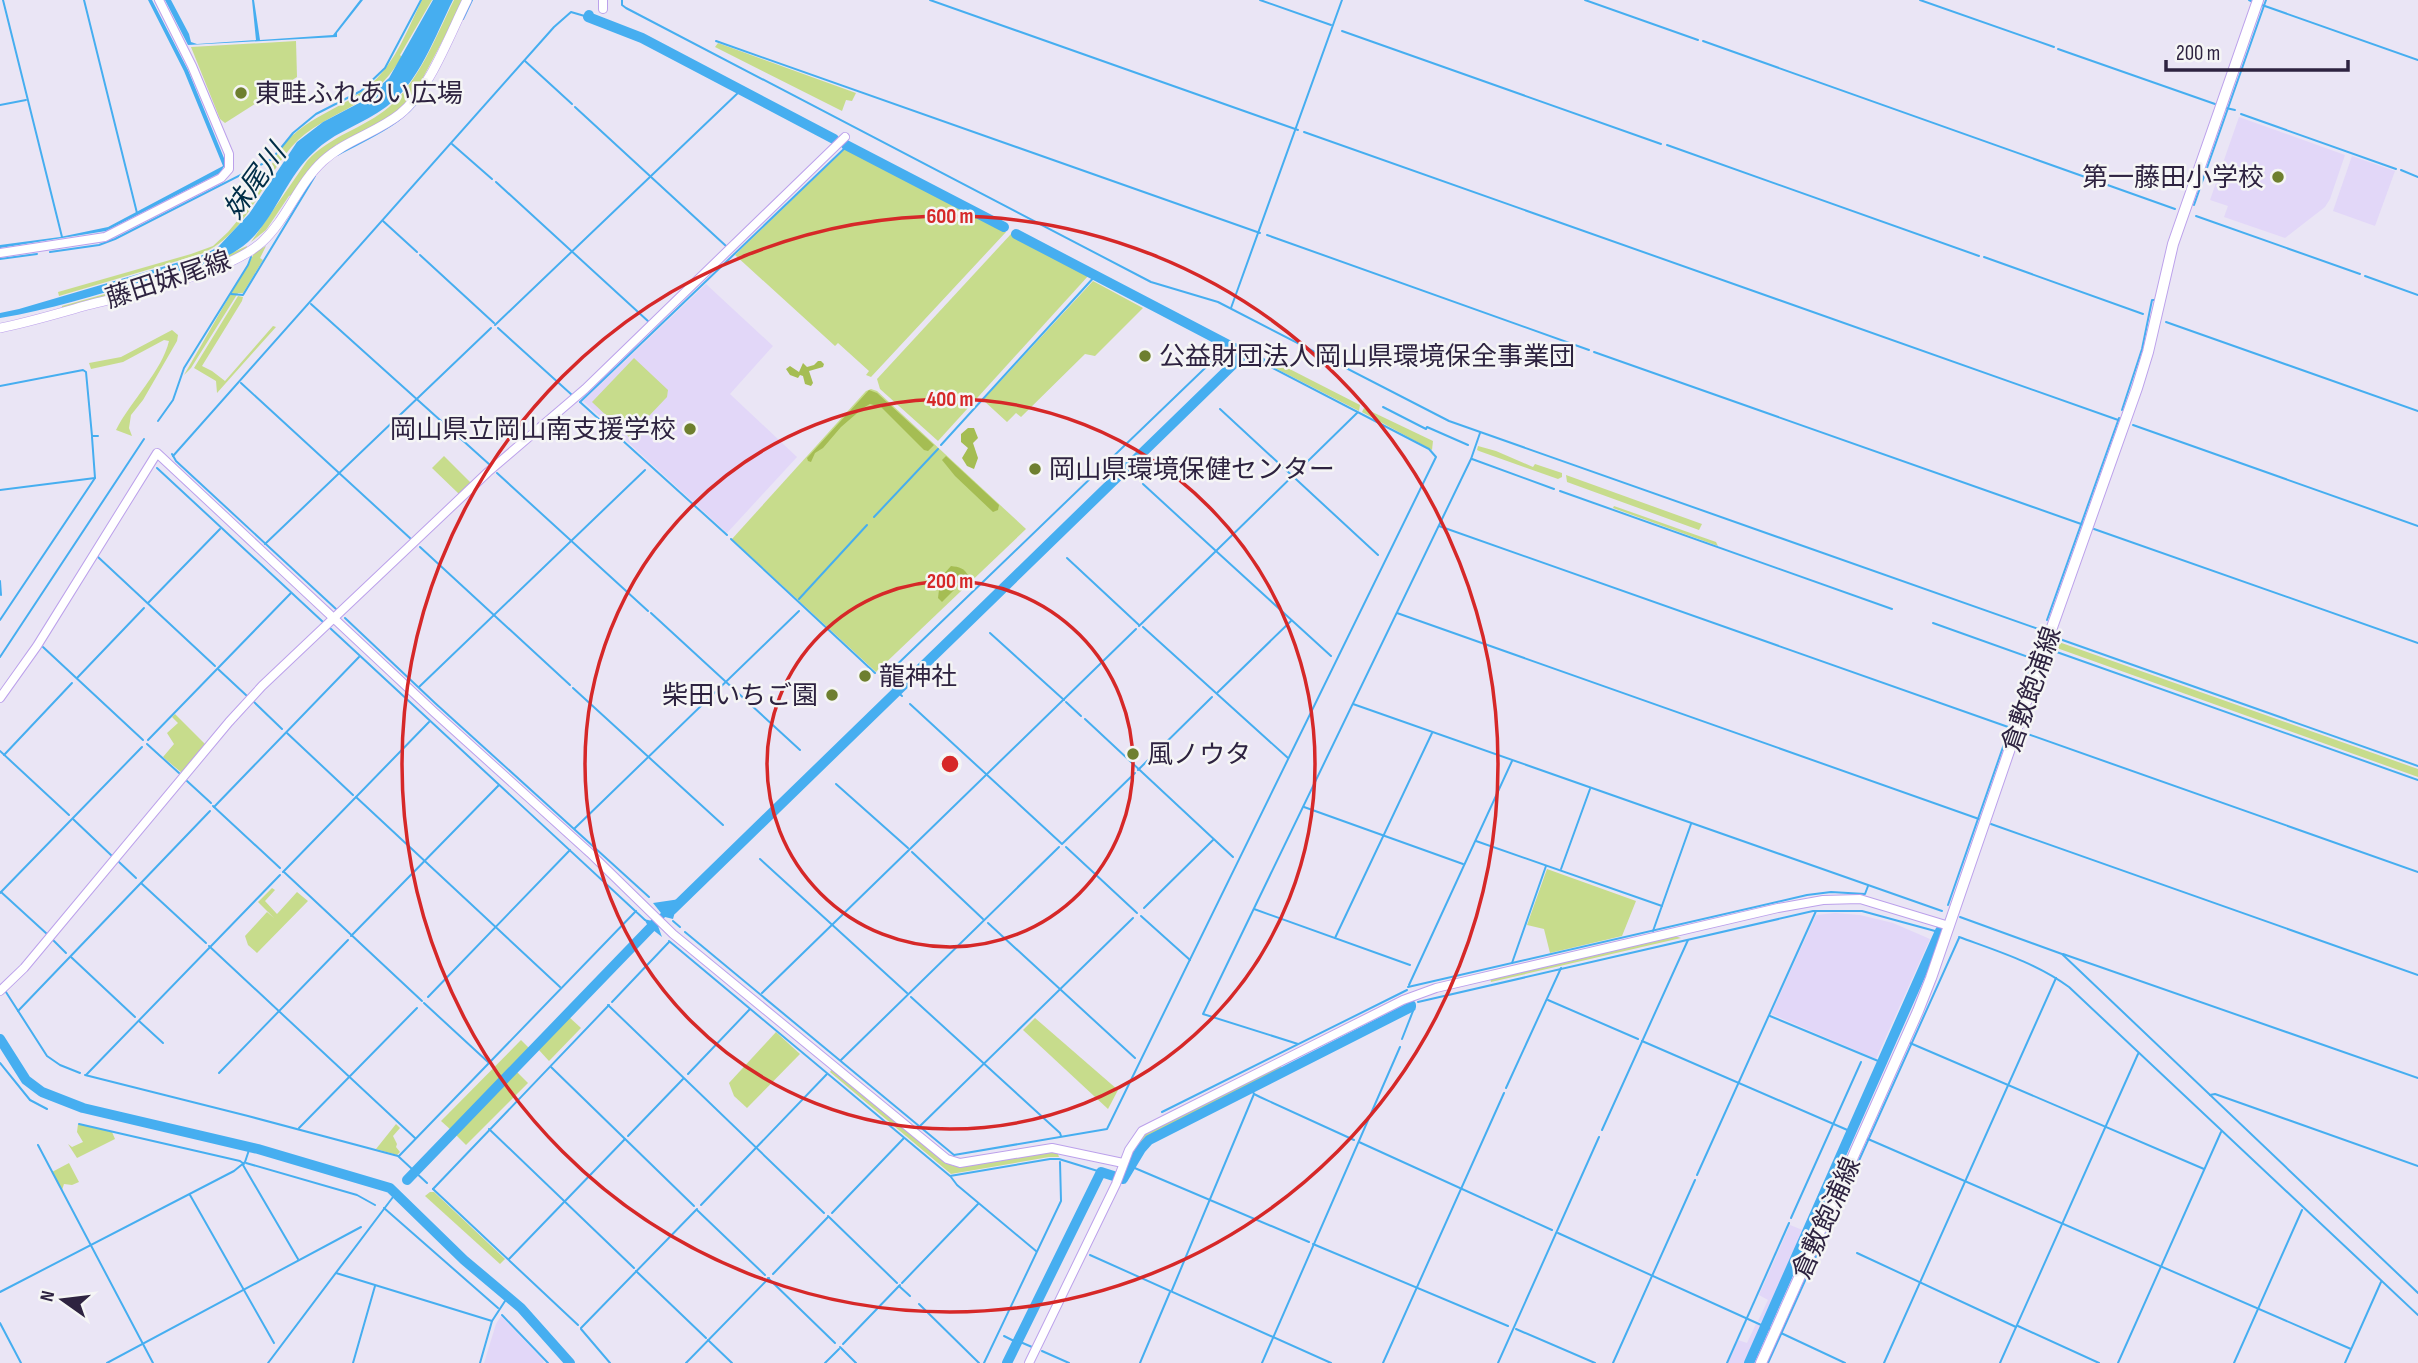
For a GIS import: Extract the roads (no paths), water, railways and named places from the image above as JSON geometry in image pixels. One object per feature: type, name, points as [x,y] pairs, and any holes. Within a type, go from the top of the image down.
[{"type":"main road","name":"藤田妹尾線","points":[[0,328],[202,273],[256,247],[270,234],[305,182],[324,161],[344,145],[385,125],[410,106],[424,86],[467,0]]},
{"type":"main road","name":"倉敷飽浦線","points":[[1761,1363],[1918,1012],[1944,924],[2137,388],[2173,244],[2258,0]]},
{"type":"street","points":[[0,253],[105,237],[221,178],[229,169],[230,159],[216,121],[159,0]]},
{"type":"street","points":[[2,989],[24,968],[262,686],[488,472],[585,389],[845,137]]},
{"type":"street","points":[[0,698],[37,646],[157,453],[658,919],[953,1163],[1052,1148],[1124,1163]]},
{"type":"street","points":[[1030,1363],[1135,1140],[1150,1126],[1423,992],[1777,908],[1823,900],[1860,899],[1944,924]]},
{"type":"water","points":[[148,0],[152,0],[188,70],[226,163],[220,173],[106,231],[0,248],[0,245],[108,227],[223,166],[184,71]]},
{"type":"water","points":[[165,0],[171,0],[191,42],[197,44],[256,40],[252,0],[260,40],[333,35],[360,0],[363,0],[337,33],[337,37],[188,45]]},
{"type":"water","name":"妹尾川","points":[[433,0],[453,0],[425,58],[408,85],[386,107],[330,139],[314,152],[296,173],[258,232],[248,242],[225,257],[199,267],[0,318],[0,313],[203,255],[218,247],[249,214],[297,142],[323,122],[363,101],[389,78]]},
{"type":"water","points":[[680,899],[683,903],[673,919],[665,917],[658,926],[662,937],[648,926],[644,919],[652,921],[661,913],[653,903]]},
{"type":"waterway","points":[[3,0],[62,237]]},
{"type":"waterway","points":[[84,0],[137,213]]},
{"type":"waterway","points":[[50,252],[99,245],[115,239],[272,159],[293,133],[316,114],[361,91],[385,68],[421,0]]},
{"type":"waterway","points":[[463,19],[472,0]]},
{"type":"waterway","points":[[622,0],[622,5],[626,8],[1151,282],[1218,302],[1449,421],[2044,631],[2042,637]]},
{"type":"waterway","points":[[930,0],[1298,130]]},
{"type":"waterway","points":[[1260,0],[1331,25]]},
{"type":"waterway","points":[[1231,308],[1342,0]]},
{"type":"waterway","points":[[1585,0],[1698,40]]},
{"type":"waterway","points":[[1920,0],[2054,47]]},
{"type":"waterway","points":[[2194,205],[2266,0]]},
{"type":"waterway","points":[[2262,5],[2418,60]]},
{"type":"waterway","points":[[173,456],[554,27],[571,12],[588,17]]},
{"type":"waterway","points":[[589,15],[588,17],[642,38],[834,139]]},
{"type":"waterway","points":[[1342,31],[1661,144]]},
{"type":"waterway","points":[[716,41],[1260,233]]},
{"type":"waterway","points":[[1703,41],[2175,209]]},
{"type":"waterway","points":[[2058,49],[2215,104]]},
{"type":"waterway","points":[[525,61],[572,104]]},
{"type":"waterway","points":[[337,155],[403,117],[432,80]]},
{"type":"waterway","points":[[495,325],[741,90]]},
{"type":"waterway","points":[[0,105],[26,100]]},
{"type":"waterway","points":[[575,107],[726,246]]},
{"type":"waterway","points":[[2226,108],[2235,110]]},
{"type":"waterway","points":[[2241,114],[2396,169]]},
{"type":"waterway","points":[[1304,132],[2121,421]]},
{"type":"waterway","points":[[452,144],[492,179]]},
{"type":"waterway","points":[[846,145],[1004,227]]},
{"type":"waterway","points":[[1667,145],[1979,256]]},
{"type":"waterway","points":[[580,402],[847,146]]},
{"type":"waterway","points":[[2401,170],[2418,177]]},
{"type":"waterway","points":[[231,294],[243,295],[315,176]]},
{"type":"waterway","points":[[496,182],[649,322]]},
{"type":"waterway","points":[[2196,216],[2360,274]]},
{"type":"waterway","points":[[383,221],[417,252]]},
{"type":"waterway","points":[[1016,234],[1261,362]]},
{"type":"waterway","points":[[1267,235],[1589,350]]},
{"type":"waterway","points":[[0,259],[37,254]]},
{"type":"waterway","points":[[420,255],[494,323]]},
{"type":"waterway","points":[[158,421],[173,400],[184,368],[251,257]]},
{"type":"waterway","points":[[1984,257],[2143,314]]},
{"type":"waterway","points":[[941,445],[1096,275]]},
{"type":"waterway","points":[[2365,276],[2418,295]]},
{"type":"waterway","points":[[2122,410],[2142,349],[2152,300],[2155,300]]},
{"type":"waterway","points":[[311,304],[490,465]]},
{"type":"waterway","points":[[2166,322],[2418,411]]},
{"type":"waterway","points":[[265,544],[491,328]]},
{"type":"waterway","points":[[498,328],[572,395]]},
{"type":"waterway","points":[[882,679],[1229,345]]},
{"type":"waterway","points":[[1594,352],[2084,525]]},
{"type":"waterway","points":[[672,910],[1245,353]]},
{"type":"waterway","points":[[685,932],[954,1155],[1107,1129],[1436,457],[1429,449],[1269,366]]},
{"type":"waterway","points":[[0,386],[83,370],[86,372],[92,436],[98,436]]},
{"type":"waterway","points":[[241,383],[411,539]]},
{"type":"waterway","points":[[580,402],[727,535]]},
{"type":"waterway","points":[[1383,407],[1426,429],[1427,427],[1468,445]]},
{"type":"waterway","points":[[1220,409],[1378,555]]},
{"type":"waterway","points":[[1143,484],[1216,551],[1357,413]]},
{"type":"waterway","points":[[2047,620],[2119,418]]},
{"type":"waterway","points":[[2133,425],[2418,526]]},
{"type":"waterway","points":[[1298,1044],[1203,1014],[1471,459],[1480,433]]},
{"type":"waterway","points":[[0,620],[95,478],[92,437]]},
{"type":"waterway","points":[[0,657],[144,439]]},
{"type":"waterway","points":[[874,517],[938,449]]},
{"type":"waterway","points":[[172,454],[176,461],[336,609]]},
{"type":"waterway","points":[[1472,459],[1554,489]]},
{"type":"waterway","points":[[157,468],[323,622]]},
{"type":"waterway","points":[[419,687],[645,470]]},
{"type":"waterway","points":[[497,473],[648,611]]},
{"type":"waterway","points":[[0,490],[95,478]]},
{"type":"waterway","points":[[1560,491],[1892,609]]},
{"type":"waterway","points":[[799,599],[867,525]]},
{"type":"waterway","points":[[1439,526],[2011,728]]},
{"type":"waterway","points":[[148,603],[220,529]]},
{"type":"waterway","points":[[2094,529],[2418,643]]},
{"type":"waterway","points":[[731,539],[875,673]]},
{"type":"waterway","points":[[420,547],[570,685]]},
{"type":"waterway","points":[[1139,626],[1216,551],[1331,656]]},
{"type":"waterway","points":[[98,557],[215,666]]},
{"type":"waterway","points":[[1067,558],[1139,625]]},
{"type":"waterway","points":[[0,581],[1,595]]},
{"type":"waterway","points":[[148,740],[291,593]]},
{"type":"waterway","points":[[77,678],[144,608]]},
{"type":"waterway","points":[[575,828],[799,611]]},
{"type":"waterway","points":[[651,613],[800,750]]},
{"type":"waterway","points":[[1397,613],[1979,819]]},
{"type":"waterway","points":[[345,618],[649,897]]},
{"type":"waterway","points":[[1217,693],[1291,621]]},
{"type":"waterway","points":[[1933,623],[2034,659]]},
{"type":"waterway","points":[[1143,627],[1288,758]]},
{"type":"waterway","points":[[330,628],[645,920]]},
{"type":"waterway","points":[[762,993],[1136,629]]},
{"type":"waterway","points":[[990,633],[1064,700]]},
{"type":"waterway","points":[[2054,637],[2418,766]]},
{"type":"waterway","points":[[43,647],[143,740]]},
{"type":"waterway","points":[[2051,650],[2418,780]]},
{"type":"waterway","points":[[214,807],[359,657]]},
{"type":"waterway","points":[[1948,905],[2034,658]]},
{"type":"waterway","points":[[218,669],[247,696]]},
{"type":"waterway","points":[[881,678],[902,696]]},
{"type":"waterway","points":[[4,755],[72,683]]},
{"type":"waterway","points":[[573,688],[723,825]]},
{"type":"waterway","points":[[1138,770],[1212,697]]},
{"type":"waterway","points":[[254,702],[282,729]]},
{"type":"waterway","points":[[1066,702],[1081,716]]},
{"type":"waterway","points":[[910,704],[1062,844],[1135,773]]},
{"type":"waterway","points":[[1353,704],[1942,911]]},
{"type":"waterway","points":[[1085,719],[1233,857]]},
{"type":"waterway","points":[[283,872],[429,722]]},
{"type":"waterway","points":[[2022,732],[2418,872]]},
{"type":"waterway","points":[[287,733],[353,795]]},
{"type":"waterway","points":[[1335,938],[1432,733]]},
{"type":"waterway","points":[[147,744],[179,773]]},
{"type":"waterway","points":[[0,893],[142,747]]},
{"type":"waterway","points":[[0,751],[69,815]]},
{"type":"waterway","points":[[1409,985],[1512,761]]},
{"type":"waterway","points":[[187,781],[211,803]]},
{"type":"waterway","points":[[836,784],[908,848]]},
{"type":"waterway","points":[[351,936],[499,785]]},
{"type":"waterway","points":[[1561,869],[1590,789]]},
{"type":"waterway","points":[[356,797],[560,987]]},
{"type":"waterway","points":[[213,806],[280,868]]},
{"type":"waterway","points":[[1304,807],[1463,864]]},
{"type":"waterway","points":[[18,1011],[210,811]]},
{"type":"waterway","points":[[73,819],[112,856]]},
{"type":"waterway","points":[[1653,931],[1691,824]]},
{"type":"waterway","points":[[1991,824],[2418,975]]},
{"type":"waterway","points":[[1144,908],[1213,840]]},
{"type":"waterway","points":[[1476,841],[1662,906]]},
{"type":"waterway","points":[[841,1060],[1059,847]]},
{"type":"waterway","points":[[1066,847],[1137,913]]},
{"type":"waterway","points":[[428,997],[570,850]]},
{"type":"waterway","points":[[912,852],[983,919]]},
{"type":"waterway","points":[[760,859],[907,993]]},
{"type":"waterway","points":[[119,862],[136,878]]},
{"type":"waterway","points":[[1512,963],[1546,866]]},
{"type":"waterway","points":[[284,872],[422,1001]]},
{"type":"waterway","points":[[86,1075],[280,875]]},
{"type":"waterway","points":[[141,883],[206,943]]},
{"type":"waterway","points":[[1408,987],[1807,895],[1831,892],[1865,894],[1868,886]]},
{"type":"waterway","points":[[1,892],[47,934]]},
{"type":"waterway","points":[[1254,909],[1410,965]]},
{"type":"waterway","points":[[399,1156],[636,911]]},
{"type":"waterway","points":[[1418,1002],[1813,911],[1862,911],[1935,931]]},
{"type":"waterway","points":[[1697,1175],[1816,911]]},
{"type":"waterway","points":[[1141,916],[1190,960]]},
{"type":"waterway","points":[[1960,917],[2062,954],[2418,1293]]},
{"type":"waterway","points":[[920,1126],[1133,918]]},
{"type":"waterway","points":[[407,1180],[659,919]]},
{"type":"waterway","points":[[673,921],[680,927]]},
{"type":"waterway","points":[[988,923],[1135,1058]]},
{"type":"waterway","points":[[1749,1363],[1940,931]]},
{"type":"waterway","points":[[1959,937],[2030,964],[2069,987],[2418,1315]]},
{"type":"waterway","points":[[1768,1363],[1959,938]]},
{"type":"waterway","points":[[53,940],[66,953]]},
{"type":"waterway","points":[[219,1073],[348,940]]},
{"type":"waterway","points":[[1602,1130],[1688,940]]},
{"type":"waterway","points":[[669,941],[950,1176],[1050,1159],[1059,1159],[1101,1172]]},
{"type":"waterway","points":[[612,1002],[669,942]]},
{"type":"waterway","points":[[209,946],[415,1138]]},
{"type":"waterway","points":[[2063,954],[2418,1078]]},
{"type":"waterway","points":[[71,957],[135,1017]]},
{"type":"waterway","points":[[1506,1088],[1561,968]]},
{"type":"waterway","points":[[1884,1363],[2056,978]]},
{"type":"waterway","points":[[4,989],[47,1056],[80,1073]]},
{"type":"waterway","points":[[1162,1112],[1407,990]]},
{"type":"waterway","points":[[911,997],[1061,1136]]},
{"type":"waterway","points":[[1548,1000],[1638,1039]]},
{"type":"waterway","points":[[424,1003],[488,1062]]},
{"type":"waterway","points":[[608,1005],[824,1213]]},
{"type":"waterway","points":[[433,1189],[609,1005]]},
{"type":"waterway","points":[[1007,1363],[1101,1172],[1123,1179],[1149,1140],[1411,1005]]},
{"type":"waterway","points":[[299,1128],[417,1008]]},
{"type":"waterway","points":[[688,1074],[750,1009]]},
{"type":"waterway","points":[[1402,1039],[1413,1011]]},
{"type":"waterway","points":[[1770,1016],[1883,1063]]},
{"type":"waterway","points":[[139,1021],[163,1043]]},
{"type":"waterway","points":[[0,1039],[26,1080],[42,1092],[83,1108],[258,1149],[390,1188],[464,1260],[521,1308],[570,1363]]},
{"type":"waterway","points":[[1642,1041],[1852,1132]]},
{"type":"waterway","points":[[1910,1043],[2204,1169]]},
{"type":"waterway","points":[[1262,1363],[1400,1047]]},
{"type":"waterway","points":[[2000,1363],[2138,1054]]},
{"type":"waterway","points":[[1791,1218],[1861,1062]]},
{"type":"waterway","points":[[0,1063],[30,1100],[47,1109]]},
{"type":"waterway","points":[[551,1067],[694,1206]]},
{"type":"waterway","points":[[701,1205],[827,1074]]},
{"type":"waterway","points":[[85,1075],[398,1156],[427,1183]]},
{"type":"waterway","points":[[628,1136],[683,1079]]},
{"type":"waterway","points":[[1251,1088],[1254,1094],[1354,1140]]},
{"type":"waterway","points":[[1383,1363],[1504,1093]]},
{"type":"waterway","points":[[1172,1290],[1254,1094]]},
{"type":"waterway","points":[[2210,1095],[2215,1094],[2418,1166]]},
{"type":"waterway","points":[[79,1124],[244,1164]]},
{"type":"waterway","points":[[489,1129],[634,1268]]},
{"type":"waterway","points":[[2118,1363],[2221,1132]]},
{"type":"waterway","points":[[1498,1363],[1599,1137]]},
{"type":"waterway","points":[[832,1213],[904,1138]]},
{"type":"waterway","points":[[509,1259],[625,1139]]},
{"type":"waterway","points":[[1868,1139],[2351,1349]]},
{"type":"waterway","points":[[1359,1142],[1552,1230]]},
{"type":"waterway","points":[[38,1145],[153,1363]]},
{"type":"waterway","points":[[0,1292],[234,1171],[245,1162],[250,1147]]},
{"type":"waterway","points":[[984,1363],[1061,1201],[1060,1162]]},
{"type":"waterway","points":[[246,1163],[357,1195],[375,1205]]},
{"type":"waterway","points":[[243,1165],[298,1259]]},
{"type":"waterway","points":[[1130,1166],[1309,1242]]},
{"type":"waterway","points":[[951,1177],[1036,1251]]},
{"type":"waterway","points":[[1613,1363],[1695,1180]]},
{"type":"waterway","points":[[433,1189],[578,1325]]},
{"type":"waterway","points":[[268,1363],[396,1193]]},
{"type":"waterway","points":[[190,1195],[274,1343]]},
{"type":"waterway","points":[[902,1283],[978,1204]]},
{"type":"waterway","points":[[384,1208],[498,1308]]},
{"type":"waterway","points":[[581,1328],[697,1209]]},
{"type":"waterway","points":[[697,1210],[765,1275]]},
{"type":"waterway","points":[[2234,1363],[2302,1210]]},
{"type":"waterway","points":[[828,1216],[897,1283]]},
{"type":"waterway","points":[[773,1274],[828,1217]]},
{"type":"waterway","points":[[1727,1363],[1789,1223]]},
{"type":"waterway","points":[[107,1363],[361,1227]]},
{"type":"waterway","points":[[1558,1233],[1770,1329]]},
{"type":"waterway","points":[[1313,1244],[1508,1326]]},
{"type":"waterway","points":[[1857,1253],[2016,1327]]},
{"type":"waterway","points":[[1090,1255],[1331,1363]]},
{"type":"waterway","points":[[636,1271],[706,1338]]},
{"type":"waterway","points":[[336,1273],[492,1321]]},
{"type":"waterway","points":[[768,1278],[835,1343]]},
{"type":"waterway","points":[[686,1363],[769,1278]]},
{"type":"waterway","points":[[2345,1363],[2381,1282]]},
{"type":"waterway","points":[[843,1344],[900,1285]]},
{"type":"waterway","points":[[353,1363],[375,1286]]},
{"type":"waterway","points":[[899,1286],[910,1296]]},
{"type":"waterway","points":[[1140,1363],[1170,1292]]},
{"type":"waterway","points":[[480,1363],[492,1321],[507,1298]]},
{"type":"waterway","points":[[919,1304],[979,1363]]},
{"type":"waterway","points":[[502,1315],[548,1363]]},
{"type":"waterway","points":[[0,1323],[21,1363]]},
{"type":"waterway","points":[[2018,1326],[2099,1363]]},
{"type":"waterway","points":[[581,1329],[610,1363]]},
{"type":"waterway","points":[[1516,1329],[1595,1363]]},
{"type":"waterway","points":[[1781,1333],[1845,1363]]},
{"type":"waterway","points":[[1004,1336],[1016,1342]]},
{"type":"waterway","points":[[708,1340],[732,1363]]},
{"type":"waterway","points":[[1018,1341],[1032,1347]]},
{"type":"waterway","points":[[840,1347],[856,1363]]},
{"type":"waterway","points":[[825,1363],[839,1349]]},
{"type":"waterway","points":[[1042,1351],[1069,1363]]},
{"type":"place","name":"東畦ふれあい広場","points":[[241,93]]},
{"type":"place","name":"第一藤田小学校","points":[[2278,177]]},
{"type":"place","name":"公益財団法人岡山県環境保全事業団","points":[[1145,356]]},
{"type":"place","name":"岡山県立岡山南支援学校","points":[[690,429]]},
{"type":"place","name":"岡山県環境保健センター","points":[[1035,469]]},
{"type":"place","name":"龍神社","points":[[865,676]]},
{"type":"place","name":"柴田いちご園","points":[[832,695]]},
{"type":"place","name":"風ノウタ","points":[[1133,754]]}]
